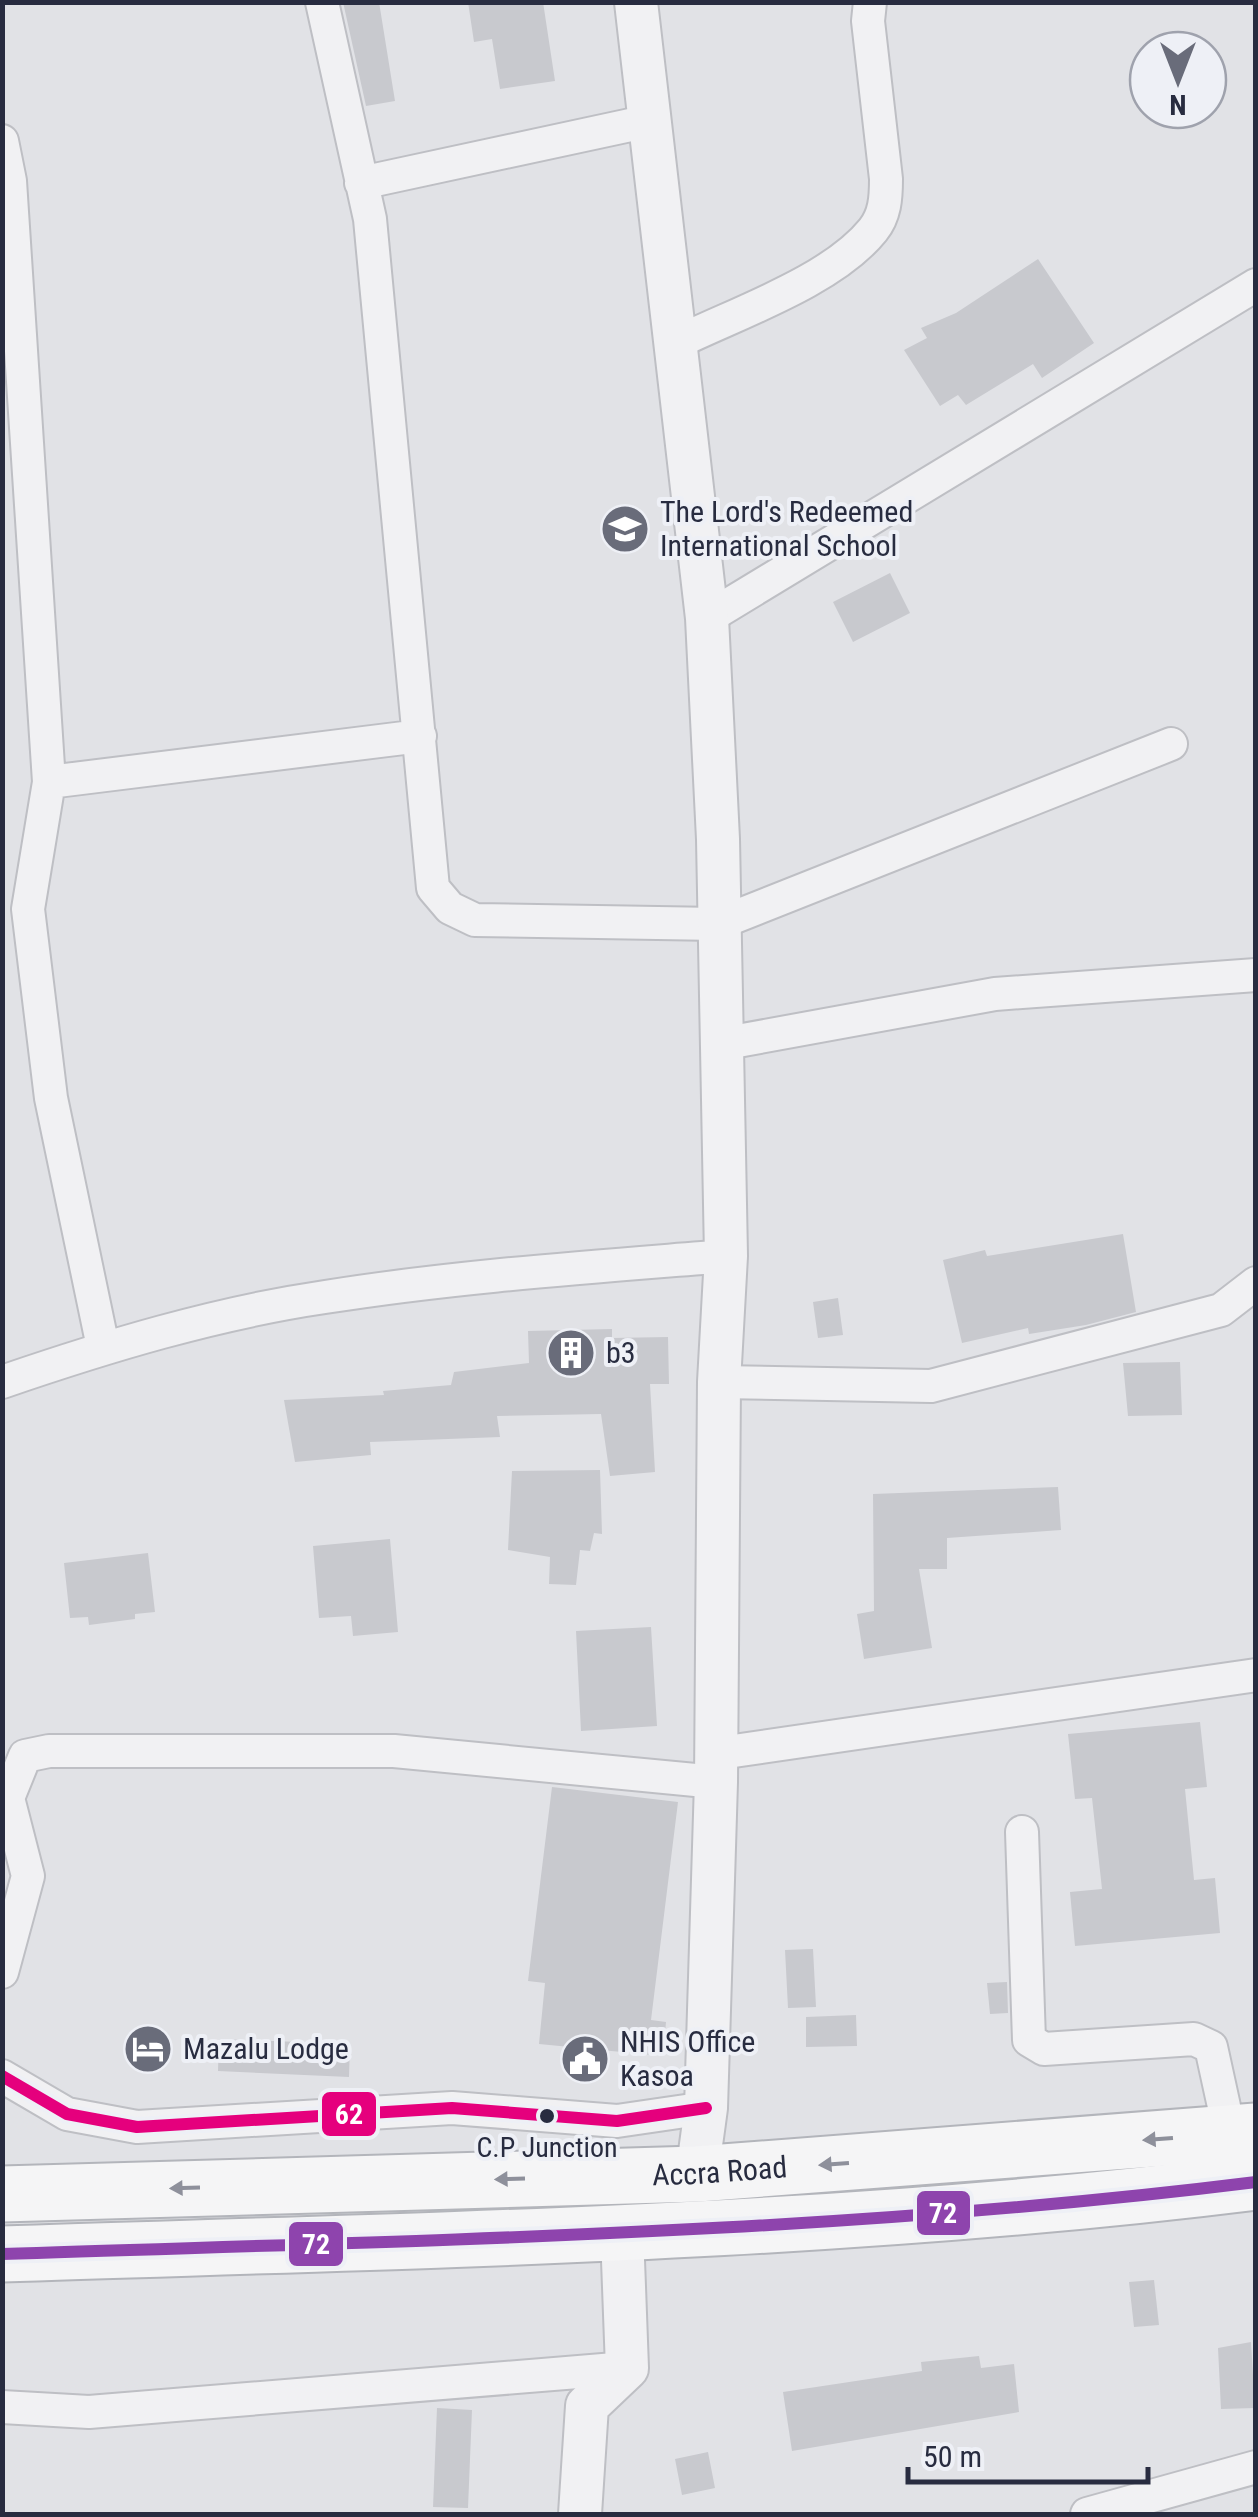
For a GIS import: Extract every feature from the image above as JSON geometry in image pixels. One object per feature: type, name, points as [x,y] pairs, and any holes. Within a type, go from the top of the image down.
[{"type":"highway","name":"Accra Road","points":[[2,2194],[697,2174],[1243,2132]]},
{"type":"highway","name":"Accra Road","points":[[2,2254],[622,2233],[922,2216],[1256,2182]]},
{"type":"street","points":[[322,2],[370,219],[434,888],[450,908],[475,920],[717,924],[1171,744]]},
{"type":"street","points":[[636,2],[707,618],[718,839],[726,1256],[719,1382],[706,2108],[697,2174]]},
{"type":"street","points":[[678,342],[843,260],[875,228],[886,205],[886,179],[868,21],[870,2]]},
{"type":"street","points":[[361,183],[649,121]]},
{"type":"street","points":[[2,142],[10,181],[49,782],[15,915],[102,1348]]},
{"type":"street","points":[[707,618],[1256,285]]},
{"type":"street","points":[[49,782],[420,736]]},
{"type":"street","points":[[721,1044],[995,994],[1256,975]]},
{"type":"street","points":[[2,1382],[102,1348],[322,1297],[484,1276],[726,1256]]},
{"type":"street","points":[[719,1382],[932,1386],[1221,1310],[1256,1283]]},
{"type":"street","points":[[2,1972],[28,1876],[8,1798],[25,1756],[49,1751],[394,1751],[715,1768],[1256,1676]]},
{"type":"street","points":[[1022,1832],[1030,2040],[1044,2048],[1194,2038],[1211,2047],[1243,2132]]},
{"type":"street","points":[[2,2076],[66,2114],[136,2128],[452,2108],[617,2120],[706,2108]]},
{"type":"street","points":[[580,2514],[587,2406],[626,2368],[622,2233]]},
{"type":"street","points":[[2,2408],[89,2412],[626,2368]]},
{"type":"street","points":[[1087,2514],[1256,2467]]},
{"type":"building","points":[[343,2],[379,2],[395,101],[366,106]]},
{"type":"building","points":[[468,2],[543,2],[555,81],[500,89],[492,39],[474,42]]},
{"type":"building","points":[[1038,259],[1094,343],[1042,378],[1033,364],[966,405],[958,395],[940,406],[904,350],[927,338],[921,328],[956,313]]},
{"type":"building","points":[[890,573],[910,613],[853,642],[833,602]]},
{"type":"building","points":[[1123,1234],[1136,1312],[1086,1325],[1029,1334],[1028,1328],[962,1343],[943,1260],[985,1250],[987,1256]]},
{"type":"building","points":[[838,1298],[843,1335],[818,1338],[813,1302]]},
{"type":"building","points":[[612,1329],[612,1338],[668,1337],[669,1384],[650,1384],[655,1472],[610,1476],[601,1414],[497,1416],[500,1437],[370,1442],[371,1455],[295,1462],[284,1400],[384,1395],[383,1391],[451,1385],[454,1372],[529,1363],[528,1331]]},
{"type":"building","points":[[1180,1362],[1182,1415],[1128,1416],[1123,1363]]},
{"type":"building","points":[[600,1470],[602,1534],[594,1533],[590,1551],[580,1550],[576,1585],[549,1584],[550,1557],[508,1550],[512,1471]]},
{"type":"building","points":[[1058,1487],[1061,1530],[947,1538],[947,1569],[919,1569],[932,1648],[864,1659],[857,1614],[874,1611],[873,1494]]},
{"type":"building","points":[[390,1539],[398,1632],[353,1636],[351,1616],[319,1618],[313,1546]]},
{"type":"building","points":[[148,1553],[155,1612],[135,1614],[135,1619],[89,1625],[88,1617],[70,1618],[64,1563]]},
{"type":"building","points":[[651,1627],[657,1726],[581,1731],[576,1631]]},
{"type":"building","points":[[1200,1722],[1207,1787],[1185,1789],[1194,1880],[1215,1878],[1220,1933],[1075,1946],[1070,1892],[1102,1889],[1092,1798],[1075,1799],[1068,1734]]},
{"type":"building","points":[[552,1787],[678,1802],[651,2020],[666,2022],[663,2056],[539,2044],[545,1983],[528,1981]]},
{"type":"building","points":[[813,1949],[816,2007],[788,2008],[785,1950]]},
{"type":"building","points":[[1007,1982],[1008,2013],[990,2014],[987,1983]]},
{"type":"building","points":[[856,2015],[857,2046],[806,2047],[806,2017]]},
{"type":"building","points":[[219,2039],[350,2044],[349,2077],[218,2071]]},
{"type":"building","points":[[1154,2280],[1159,2325],[1134,2327],[1129,2282]]},
{"type":"building","points":[[1251,2342],[1255,2408],[1221,2409],[1218,2348]]},
{"type":"building","points":[[979,2356],[981,2368],[1014,2364],[1019,2412],[792,2451],[783,2392],[922,2371],[921,2362]]},
{"type":"building","points":[[437,2408],[472,2410],[468,2508],[433,2507]]},
{"type":"building","points":[[708,2452],[715,2488],[682,2495],[675,2459]]},
{"type":"transit line","name":"62","points":[[2,2076],[67,2114],[137,2127],[452,2108],[617,2121],[706,2108]]},
{"type":"transit line","name":"72","points":[[2,2254],[787,2224],[1100,2199],[1256,2182]]},
{"type":"place","name":"The Lord's Redeemed International School","points":[[625,529]]},
{"type":"place","name":"b3","points":[[571,1353]]},
{"type":"place","name":"Mazalu Lodge","points":[[148,2049]]},
{"type":"place","name":"NHIS Office Kasoa","points":[[585,2059]]},
{"type":"place","name":"C.P Junction","points":[[547,2116]]}]
